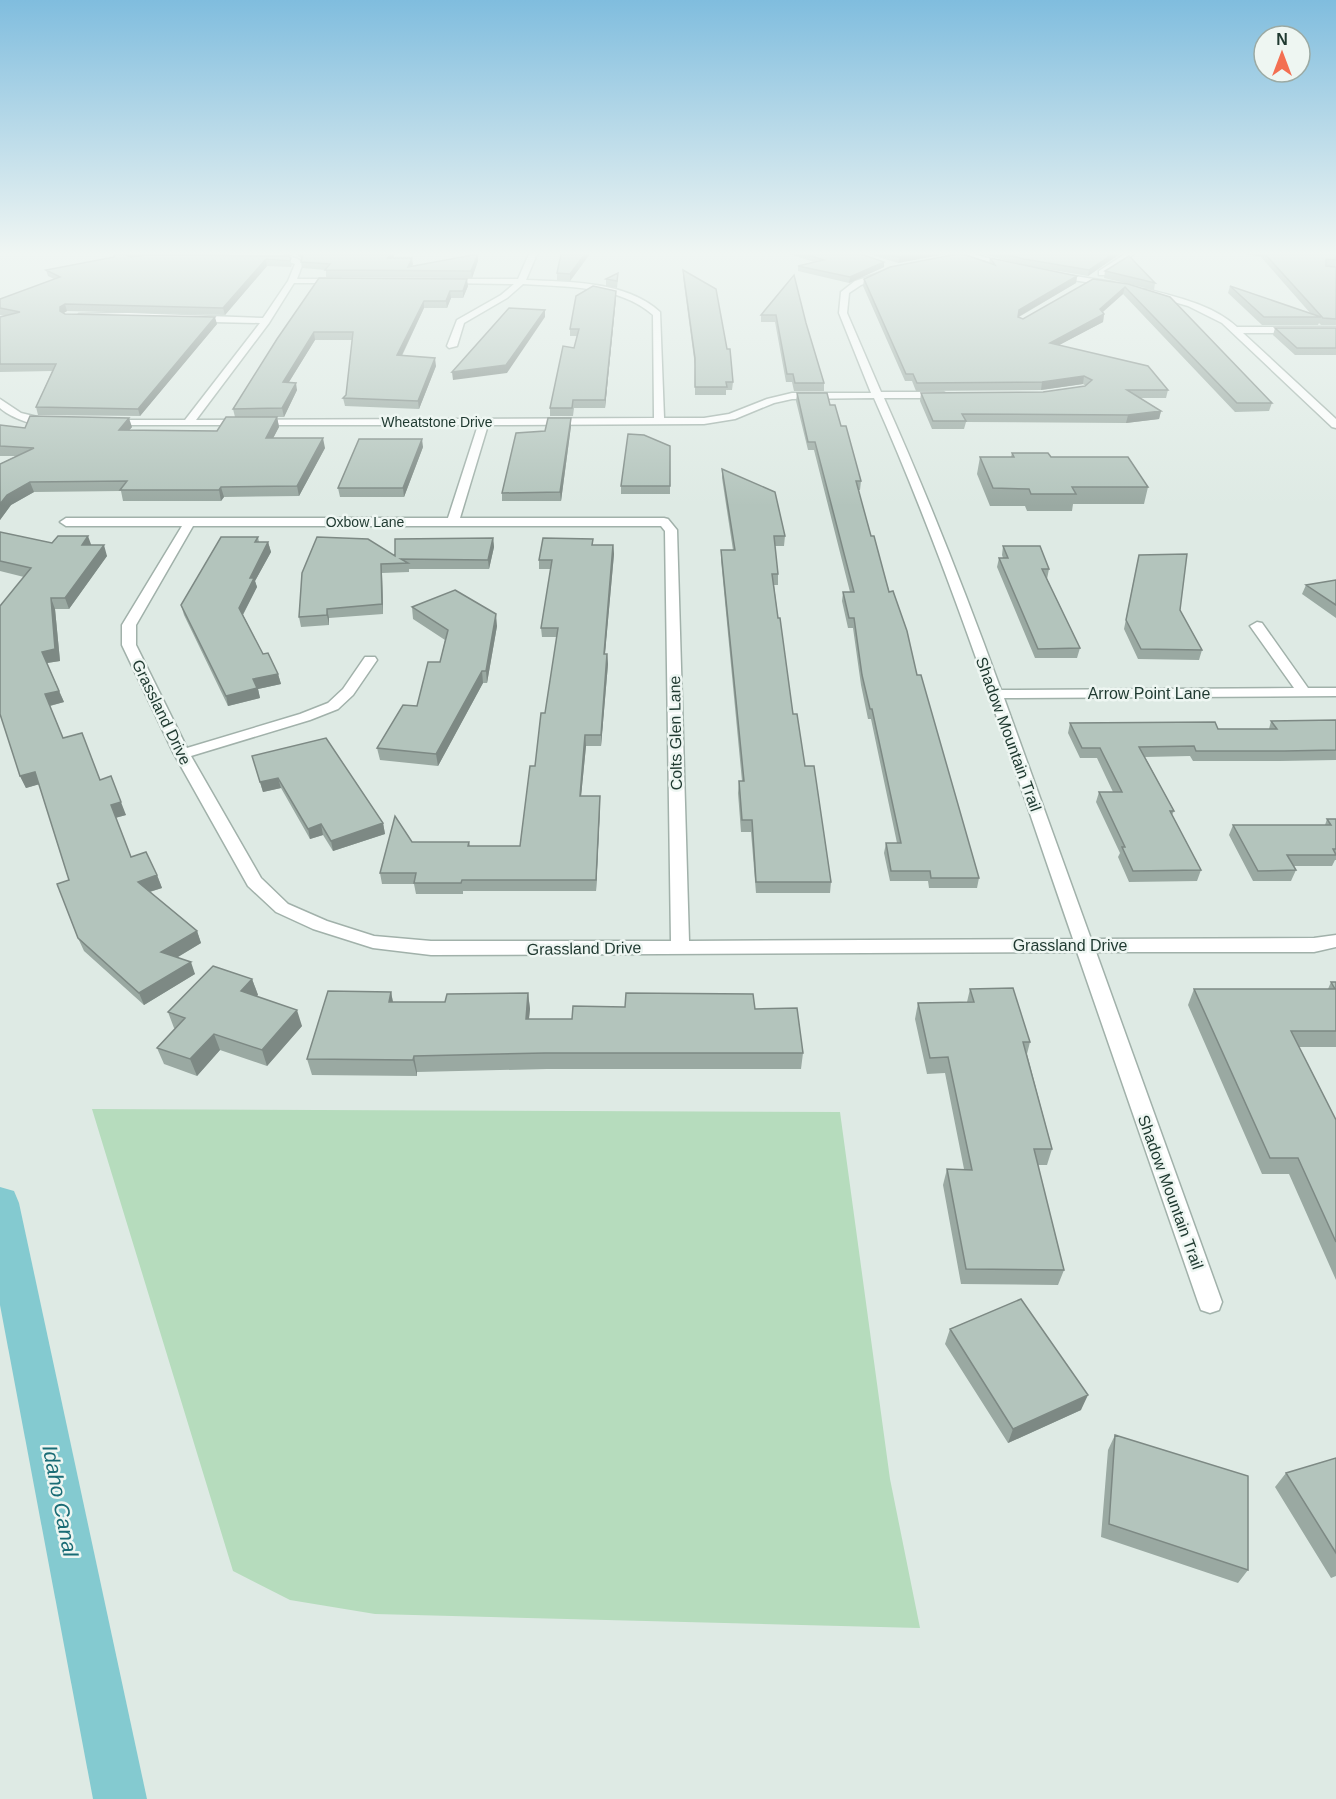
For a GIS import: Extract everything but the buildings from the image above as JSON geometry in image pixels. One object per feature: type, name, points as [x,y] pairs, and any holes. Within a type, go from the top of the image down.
[{"type":"street","points":[[189,422],[253,338]]},
{"type":"street","points":[[452,346],[455,338]]},
{"type":"street","points":[[657,338],[659,422]]},
{"type":"street","name":"Shadow Mountain Trail","points":[[852,338],[903,450],[950,568],[1210,1302]]},
{"type":"street","points":[[1244,338],[1336,425]]},
{"type":"street","name":"Wheatstone Drive","points":[[95,423],[704,421],[731,417],[771,401],[792,396],[951,395]]},
{"type":"street","points":[[0,402],[6,409],[24,419],[62,422]]},
{"type":"street","points":[[453,521],[484,422]]},
{"type":"street","name":"Oxbow Lane","points":[[66,522],[664,522]]},
{"type":"street","name":"Colts Glen Lane","points":[[664,522],[671,530],[680,946]]},
{"type":"street","name":"Grassland Drive","points":[[189,523],[129,625],[129,645],[182,754],[254,882],[282,908],[320,925],[373,942],[431,948],[1314,945],[1336,941]]},
{"type":"street","points":[[1257,626],[1304,692]]},
{"type":"street","points":[[182,754],[305,717],[333,705],[348,692],[370,660]]},
{"type":"street","name":"Arrow Point Lane","points":[[995,694],[1336,692]]},
{"type":"green space","points":[[92,1109],[840,1112],[890,1479],[920,1628],[375,1614],[290,1600],[233,1571]]},
{"type":"waterway","name":"Idaho Canal","points":[[0,1203],[120,1799]]}]
